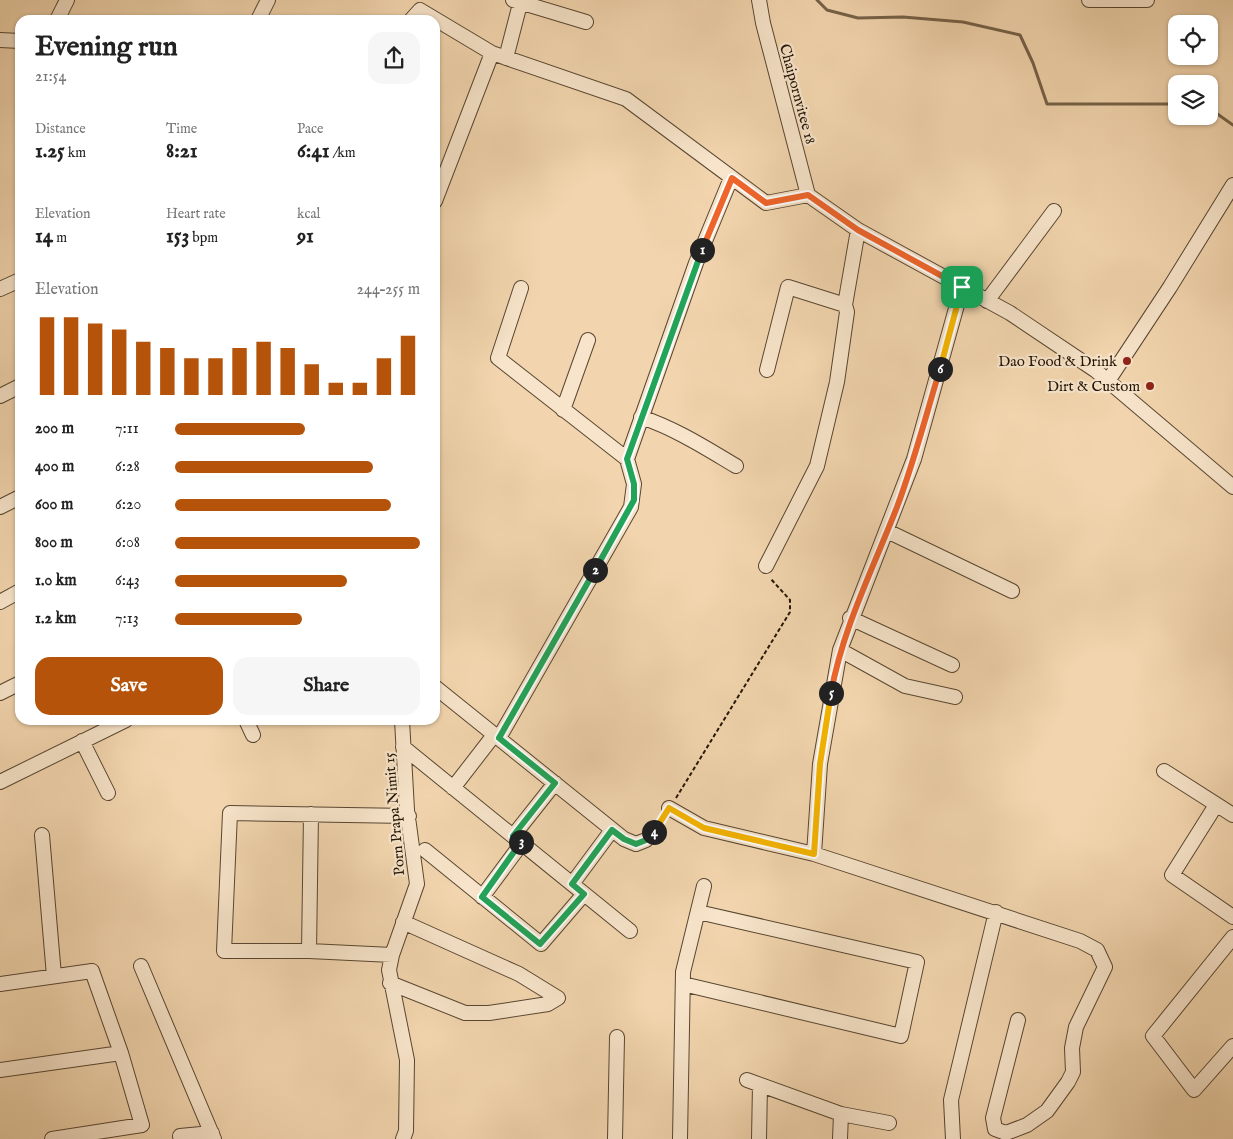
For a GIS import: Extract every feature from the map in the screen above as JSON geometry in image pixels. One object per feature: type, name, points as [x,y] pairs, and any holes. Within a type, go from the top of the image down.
[{"type":"street","points":[[60,15],[67,0]]},
{"type":"street","points":[[260,15],[268,0]]},
{"type":"street","name":"Chaipornvitee 18","points":[[759,0],[763,23],[808,195]]},
{"type":"street","points":[[1089,0],[1147,0]]},
{"type":"street","points":[[506,58],[518,1],[586,22]]},
{"type":"street","points":[[440,26],[492,54],[626,99],[766,203],[808,195],[858,230],[1010,313],[1108,381],[1233,487]]},
{"type":"street","points":[[0,40],[15,41]]},
{"type":"street","points":[[440,188],[492,54]]},
{"type":"street","points":[[453,788],[497,737],[631,507],[635,492],[627,459],[696,263],[732,178]]},
{"type":"street","points":[[1108,381],[1170,287],[1233,185]]},
{"type":"street","points":[[987,301],[1054,211]]},
{"type":"street","points":[[766,566],[817,466],[838,382],[846,312],[845,304],[858,230]]},
{"type":"street","points":[[0,289],[15,282]]},
{"type":"street","points":[[767,370],[788,287],[845,304]]},
{"type":"street","points":[[814,854],[820,764],[840,650],[850,618],[887,531],[914,459],[962,287]]},
{"type":"street","points":[[521,288],[498,358],[627,459]]},
{"type":"street","points":[[563,410],[588,340]]},
{"type":"street","points":[[0,396],[15,388]]},
{"type":"street","points":[[641,417],[668,426],[692,438],[736,466]]},
{"type":"street","points":[[0,507],[15,500]]},
{"type":"street","points":[[887,531],[1012,590]]},
{"type":"street","points":[[0,602],[15,594]]},
{"type":"street","points":[[850,618],[952,665]]},
{"type":"street","points":[[840,650],[905,686],[955,697]]},
{"type":"street","points":[[0,693],[15,686]]},
{"type":"street","points":[[440,691],[612,830],[633,843],[639,844],[646,840]]},
{"type":"street","points":[[0,782],[116,725]]},
{"type":"street","points":[[248,725],[253,735]]},
{"type":"street","name":"Porn Prapa Nimit 15","points":[[402,725],[407,810],[410,816],[417,884],[392,955],[389,970],[390,983],[407,1060],[406,1132],[403,1139]]},
{"type":"street","points":[[82,741],[108,793]]},
{"type":"street","points":[[404,747],[630,931]]},
{"type":"street","points":[[1164,771],[1233,816]]},
{"type":"street","points":[[482,897],[555,783]]},
{"type":"street","points":[[1216,805],[1172,875],[1233,917]]},
{"type":"street","points":[[669,808],[704,828],[814,854],[996,912],[1080,941],[1097,950],[1105,967],[1076,1027],[1072,1048],[1073,1072],[1047,1111],[1027,1125],[1006,1133],[995,1129],[993,1118],[1018,1020]]},
{"type":"street","points":[[392,955],[308,951],[224,951],[230,812],[410,816]]},
{"type":"street","points":[[308,951],[311,814]]},
{"type":"street","points":[[572,884],[612,830]]},
{"type":"street","points":[[42,836],[54,976]]},
{"type":"street","points":[[425,850],[540,944],[584,894]]},
{"type":"street","points":[[680,1139],[683,972],[704,886]]},
{"type":"street","points":[[682,984],[900,1036],[917,962],[698,912]]},
{"type":"street","points":[[952,1139],[951,1100],[996,912]]},
{"type":"street","points":[[390,983],[465,1013],[489,1013],[548,1004],[558,998],[519,974],[403,922]]},
{"type":"street","points":[[1233,937],[1153,1036],[1194,1090],[1233,1046]]},
{"type":"street","points":[[141,966],[213,1136],[180,1136]]},
{"type":"street","points":[[0,984],[92,971],[121,1053],[142,1125],[52,1139]]},
{"type":"street","points":[[615,1139],[616,1037]]},
{"type":"street","points":[[0,1070],[121,1053]]},
{"type":"street","points":[[759,1139],[753,1082],[841,1114],[889,1123]]},
{"type":"street","points":[[840,1139],[841,1114]]},
{"type":"path","points":[[646,840],[653,835],[790,612],[790,600],[770,578],[766,566]]},
{"type":"waterway","points":[[817,0],[827,10],[858,18],[903,17],[963,22],[1020,35],[1033,63],[1047,104],[1168,104]]},
{"type":"waterway","points":[[1218,114],[1233,125]]},
{"type":"place","name":"Dao Food & Drink","points":[[1127,361]]},
{"type":"place","name":"Dirt & Custom","points":[[1150,386]]},
{"type":"route","points":[[732,178],[766,203],[808,195],[815,202],[858,230],[962,287],[914,459],[896,508],[850,618],[840,650],[826,718],[820,764],[814,854],[704,828],[669,808],[653,835],[639,844],[624,839],[612,830],[572,884],[584,894],[540,944],[482,897],[522,843],[513,836],[555,783],[499,738],[634,500],[634,484],[627,459],[696,263],[732,178]]}]
